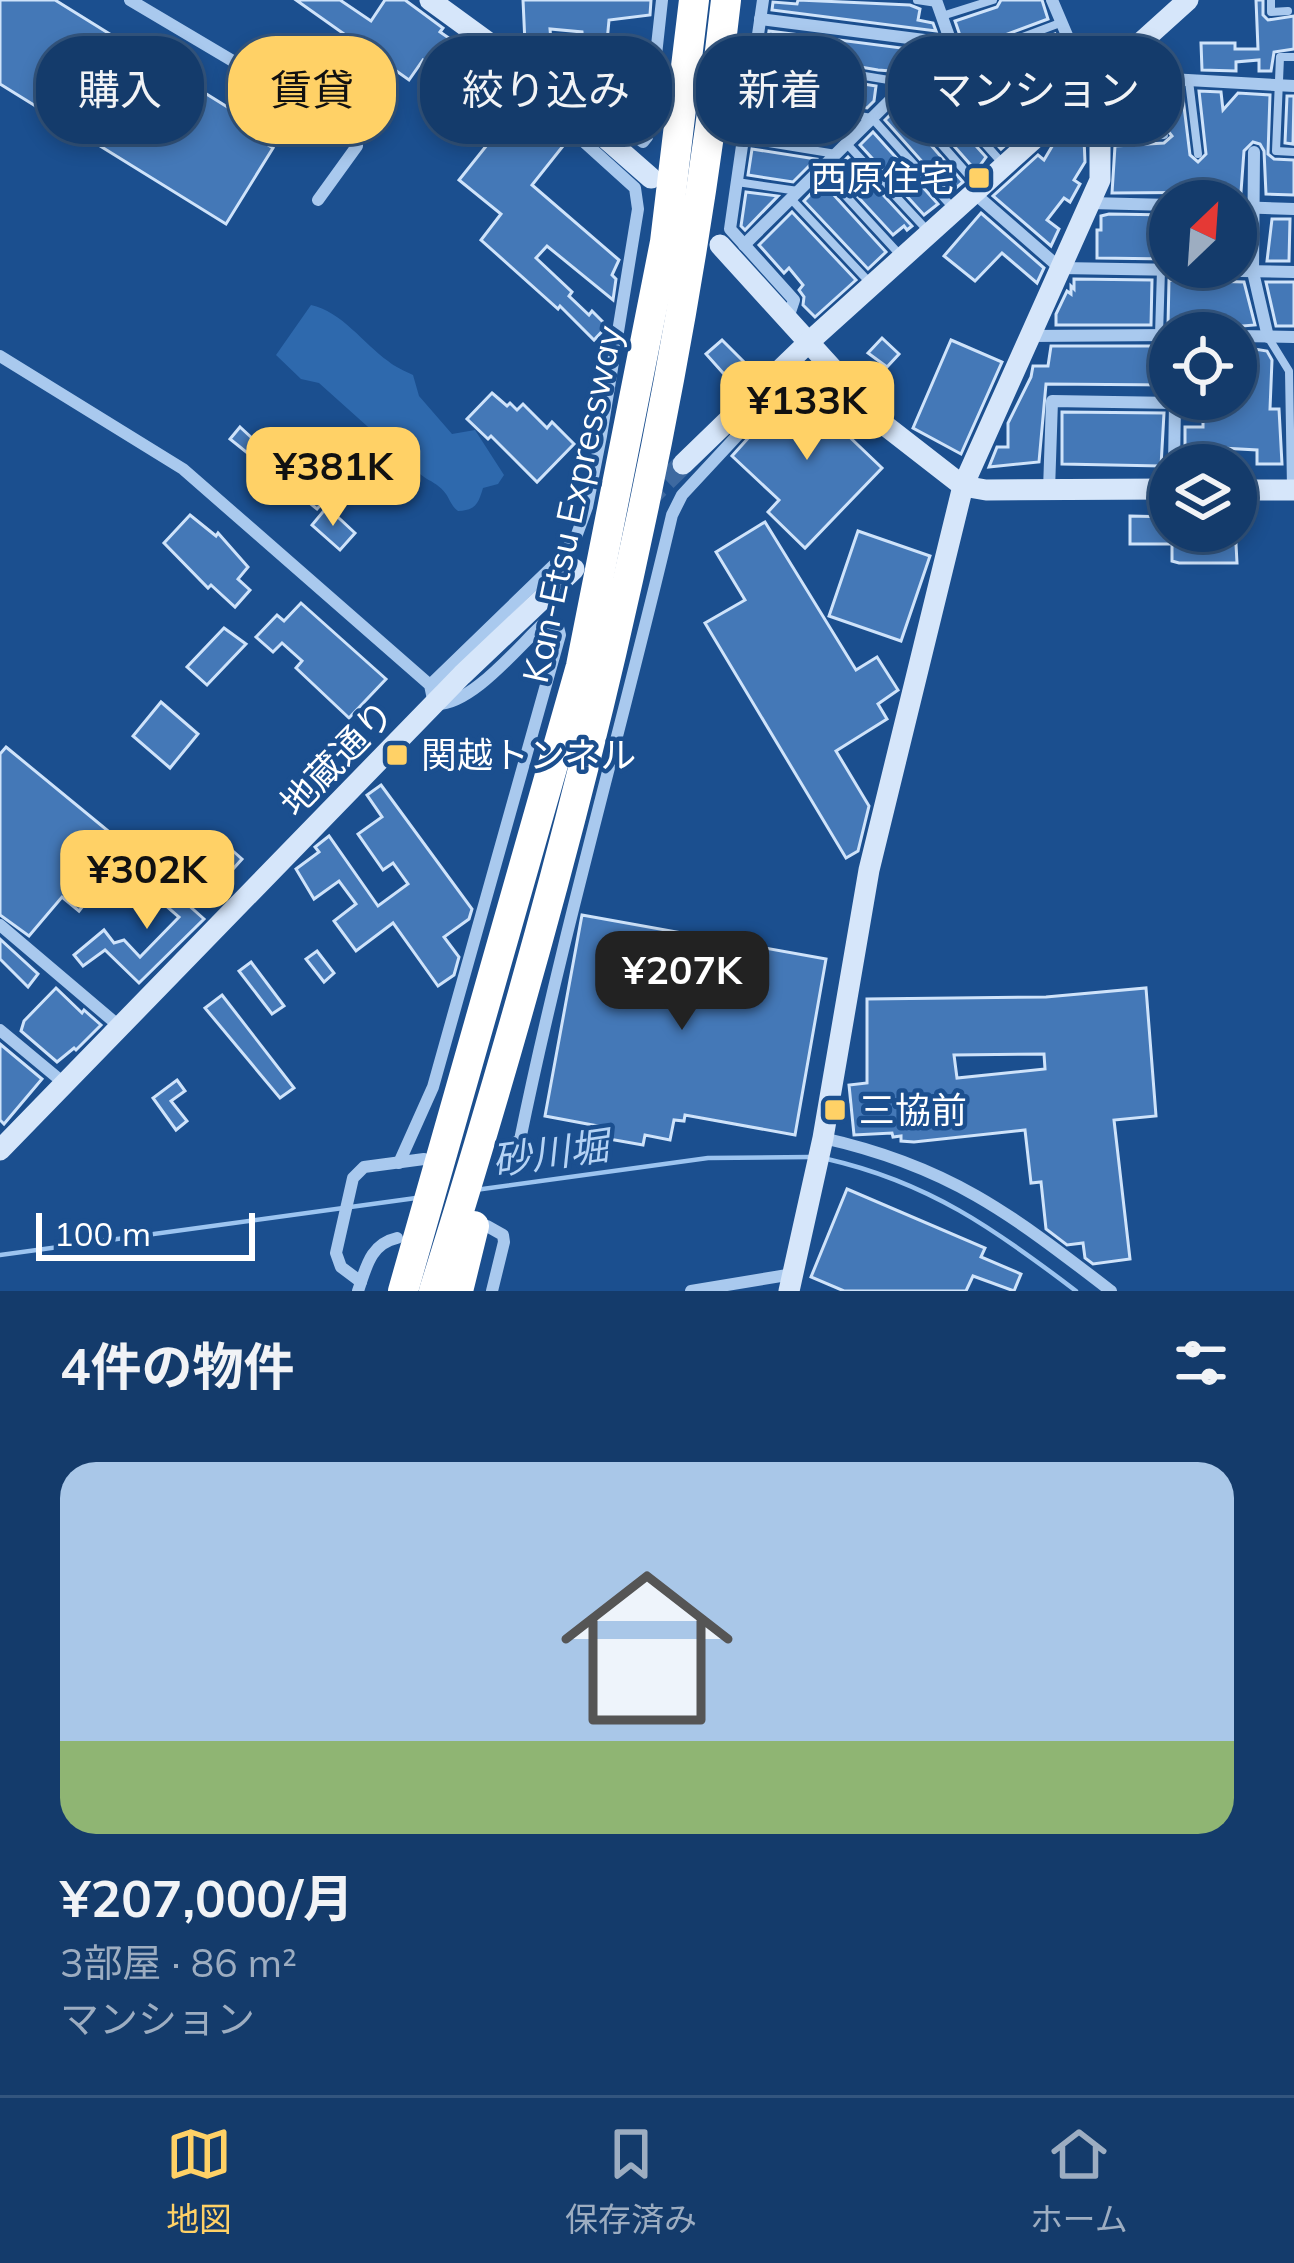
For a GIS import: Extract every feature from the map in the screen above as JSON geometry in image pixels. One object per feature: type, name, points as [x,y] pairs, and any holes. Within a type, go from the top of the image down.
[{"type":"highway","name":"Kan-Etsu Expressway","points":[[403,1291],[409,1234],[581,666],[661,262],[694,0]]},
{"type":"highway","name":"Kan-Etsu Expressway","points":[[473,1223],[643,524],[694,247],[726,0]]},
{"type":"highway","points":[[434,1291],[473,1223]]},
{"type":"highway","points":[[458,1291],[473,1223]]},
{"type":"street","points":[[130,0],[280,89],[357,146],[318,200]]},
{"type":"street","points":[[430,0],[479,36]]},
{"type":"street","points":[[658,36],[662,0]]},
{"type":"street","points":[[758,36],[763,0]]},
{"type":"street","points":[[1052,0],[1066,36]]},
{"type":"street","points":[[1147,36],[1188,0]]},
{"type":"street","points":[[938,6],[946,36]]},
{"type":"street","points":[[760,19],[893,36]]},
{"type":"street","points":[[1182,81],[1286,86]]},
{"type":"street","points":[[744,244],[888,103]]},
{"type":"street","points":[[432,694],[557,562],[576,537],[587,507],[638,209],[635,188],[587,144]]},
{"type":"street","points":[[612,144],[651,178]]},
{"type":"street","points":[[742,144],[730,229],[794,300],[788,317]]},
{"type":"street","points":[[683,464],[1027,144]]},
{"type":"street","points":[[691,1291],[791,1282],[822,1141],[869,870],[962,486],[1090,203],[1102,168],[1102,144]]},
{"type":"street","points":[[1254,152],[1254,180]]},
{"type":"street","points":[[977,191],[1060,268],[1149,270]]},
{"type":"street","points":[[1090,203],[1149,205]]},
{"type":"street","points":[[1257,208],[1294,209]]},
{"type":"street","points":[[720,245],[883,423],[962,486],[1149,489]]},
{"type":"street","points":[[1257,272],[1294,272]]},
{"type":"street","points":[[1257,288],[1268,337]]},
{"type":"street","points":[[1029,336],[1149,335]]},
{"type":"street","points":[[1257,337],[1294,337]]},
{"type":"street","points":[[0,356],[183,469],[447,705],[465,697],[543,624],[558,627],[560,635],[434,1087],[399,1163]]},
{"type":"street","points":[[490,1156],[520,1140],[551,987],[619,741],[672,515],[682,495],[760,411],[758,392]]},
{"type":"street","points":[[1049,490],[1052,401],[1175,403],[1174,444]]},
{"type":"street","points":[[1257,490],[1293,490]]},
{"type":"street","name":"地蔵通り","points":[[0,1150],[432,694],[574,569]]},
{"type":"street","points":[[0,925],[119,1026]]},
{"type":"street","points":[[0,1030],[65,1084]]},
{"type":"street","points":[[822,1141],[871,1149],[961,1184],[1014,1218],[1100,1288]]},
{"type":"street","points":[[409,1234],[379,1245],[360,1287],[338,1260],[340,1226],[358,1171],[432,1163]]},
{"type":"street","points":[[473,1223],[503,1235],[492,1291]]},
{"type":"lane","points":[[917,0],[938,6],[993,0]]},
{"type":"lane","points":[[1271,0],[1271,12],[1288,11]]},
{"type":"lane","points":[[1026,36],[1060,23]]},
{"type":"lane","points":[[1294,57],[1280,57],[1286,86],[1276,152],[1294,152]]},
{"type":"lane","points":[[1190,81],[1198,154]]},
{"type":"lane","points":[[864,117],[872,118],[956,211]]},
{"type":"lane","points":[[792,144],[842,149],[931,234]]},
{"type":"lane","points":[[938,144],[977,191]]},
{"type":"lane","points":[[985,144],[1004,165]]},
{"type":"lane","points":[[821,169],[903,258]]},
{"type":"lane","points":[[737,182],[794,195],[872,285]]},
{"type":"lane","points":[[1268,337],[1289,371],[1293,490]]},
{"type":"shaded area","points":[[311,305],[332,314],[391,363],[413,375],[419,396],[452,434],[475,430],[504,475],[498,484],[483,488],[473,508],[458,511],[441,489],[416,471],[408,456],[396,452],[319,383],[301,379],[276,355]]},
{"type":"building","points":[[0,0],[55,0],[113,36],[36,36],[36,106],[0,84]]},
{"type":"building","points":[[296,0],[340,0],[371,21],[385,0],[405,0],[443,28],[440,32],[446,36],[420,36],[420,64],[409,80],[396,71],[396,36],[347,36]]},
{"type":"building","points":[[523,0],[651,0],[650,15],[609,20],[608,36],[550,29],[551,36],[525,36]]},
{"type":"building","points":[[798,0],[910,5],[920,9],[918,20],[933,23],[936,31],[772,10],[773,2],[797,4]]},
{"type":"building","points":[[1001,0],[1042,0],[1048,19],[1002,36],[960,36],[955,21],[997,7]]},
{"type":"building","points":[[1256,0],[1263,0],[1263,15],[1268,20],[1294,16],[1294,49],[1274,52],[1271,71],[1259,71],[1259,60],[1236,62],[1236,71],[1202,70],[1201,43],[1258,49]]},
{"type":"building","points":[[769,31],[808,36],[768,36]]},
{"type":"building","points":[[864,43],[888,46],[888,71],[864,68]]},
{"type":"building","points":[[864,84],[876,86],[874,101],[867,108]]},
{"type":"building","points":[[1182,90],[1190,155],[1198,162],[1206,154],[1199,91],[1221,92],[1223,110],[1238,93],[1270,95],[1268,154],[1294,160],[1294,195],[1266,194],[1264,151],[1253,142],[1244,151],[1242,180],[1149,180],[1149,193],[1112,193],[1115,146],[1182,144]]},
{"type":"building","points":[[204,92],[228,107],[228,144],[273,148],[226,224],[97,144],[204,144]]},
{"type":"building","points":[[1287,96],[1294,96],[1293,144],[1285,143]]},
{"type":"building","points":[[873,132],[938,204],[924,215],[860,145]]},
{"type":"building","points":[[565,144],[532,185],[619,260],[612,275],[616,279],[613,300],[547,246],[536,258],[572,292],[569,296],[607,326],[594,340],[481,240],[501,214],[459,180],[487,145]]},
{"type":"building","points":[[906,144],[930,144],[963,182],[950,193]]},
{"type":"building","points":[[952,144],[974,144],[986,157],[976,171]]},
{"type":"building","points":[[1053,144],[1084,144],[1085,162],[1074,180],[1080,184],[1070,202],[1064,198],[1047,220],[1059,229],[1051,246],[993,196],[1038,155],[1044,160]]},
{"type":"building","points":[[752,149],[816,159],[793,182],[748,175]]},
{"type":"building","points":[[848,157],[912,226],[893,235],[834,171]]},
{"type":"building","points":[[822,182],[886,252],[868,269],[804,201]]},
{"type":"building","points":[[746,192],[778,196],[745,230],[741,226]]},
{"type":"building","points":[[792,212],[856,280],[815,317],[803,305],[799,290],[803,285],[789,268],[784,273],[759,245]]},
{"type":"building","points":[[981,213],[1044,268],[1037,283],[1002,253],[975,281],[944,256]]},
{"type":"building","points":[[1149,215],[1149,259],[1097,258],[1101,216]]},
{"type":"building","points":[[1272,219],[1290,219],[1289,261],[1267,261]]},
{"type":"building","points":[[1074,279],[1149,280],[1149,325],[1056,325],[1067,291],[1071,294],[1071,286],[1074,289]]},
{"type":"building","points":[[1266,282],[1294,282],[1294,326],[1276,326]]},
{"type":"building","points":[[1169,288],[1246,288],[1252,312],[1168,312]]},
{"type":"building","points":[[882,338],[899,354],[887,367],[868,353]]},
{"type":"building","points":[[722,340],[749,367],[732,383],[706,354]]},
{"type":"building","points":[[951,340],[1002,362],[961,454],[913,428]]},
{"type":"building","points":[[1051,346],[1149,346],[1149,385],[1046,384],[1039,462],[989,467],[997,447],[1008,447],[1008,423],[1033,366],[1048,366]]},
{"type":"building","points":[[1257,349],[1267,351],[1272,360],[1270,409],[1279,409],[1282,464],[1257,464],[1257,444],[1185,444],[1185,427],[1203,427],[1203,420],[1257,420]]},
{"type":"building","points":[[798,383],[819,403],[832,390],[846,406],[834,417],[837,425],[882,468],[805,548],[768,512],[779,500],[732,456]]},
{"type":"building","points":[[492,393],[517,410],[523,404],[547,428],[552,422],[574,444],[537,482],[467,419]]},
{"type":"building","points":[[1062,412],[1149,413],[1149,420],[1164,420],[1162,444],[1149,444],[1149,466],[1062,464]]},
{"type":"building","points":[[240,427],[279,463],[300,444],[317,457],[304,472],[315,481],[310,487],[325,500],[317,509],[230,439]]},
{"type":"building","points":[[327,507],[355,533],[340,550],[312,525]]},
{"type":"building","points":[[190,515],[216,536],[218,533],[248,567],[238,579],[250,590],[235,607],[211,585],[208,588],[164,543]]},
{"type":"building","points":[[1130,516],[1149,516],[1149,544],[1130,544]]},
{"type":"building","points":[[765,522],[856,670],[877,657],[898,690],[878,704],[887,719],[836,751],[869,806],[858,851],[846,858],[705,623],[745,600],[716,552]]},
{"type":"building","points":[[858,531],[930,556],[901,641],[829,616]]},
{"type":"building","points":[[1172,552],[1236,552],[1237,563],[1172,561]]},
{"type":"building","points":[[301,603],[386,679],[349,718],[296,668],[302,661],[282,643],[273,652],[256,637],[277,615],[284,621]]},
{"type":"building","points":[[224,628],[246,644],[207,685],[187,667]]},
{"type":"building","points":[[161,702],[198,734],[170,768],[133,736]]},
{"type":"building","points":[[6,747],[113,835],[70,887],[87,901],[79,911],[62,897],[29,936],[0,915],[0,754]]},
{"type":"building","points":[[381,785],[472,909],[469,919],[444,937],[459,957],[454,975],[438,986],[393,923],[356,951],[334,921],[356,904],[339,881],[314,899],[296,869],[319,852],[315,847],[329,836],[378,906],[408,884],[393,863],[383,870],[358,834],[382,817],[367,795]]},
{"type":"building","points":[[225,844],[242,859],[233,869],[217,854]]},
{"type":"building","points":[[153,866],[166,878],[166,885],[204,919],[139,983],[105,950],[83,966],[74,955],[104,930],[114,943],[124,940],[140,957],[179,917],[135,885]]},
{"type":"building","points":[[582,915],[826,959],[795,1135],[685,1115],[684,1121],[674,1120],[670,1140],[645,1135],[643,1145],[609,1139],[607,1147],[594,1144],[598,1126],[545,1116]]},
{"type":"building","points":[[0,939],[38,974],[28,987],[0,959]]},
{"type":"building","points":[[317,951],[334,973],[324,982],[306,959]]},
{"type":"building","points":[[251,962],[284,1006],[272,1014],[239,971]]},
{"type":"building","points":[[56,988],[101,1025],[57,1062],[21,1031],[24,1021]]},
{"type":"building","points":[[1146,988],[1156,1116],[1114,1120],[1130,1259],[1093,1264],[1085,1258],[1083,1243],[1067,1245],[1046,1229],[1041,1182],[1031,1183],[1025,1130],[914,1142],[901,1141],[901,1136],[892,1133],[854,1135],[849,1085],[867,1083],[867,999],[1046,997]],"holes":[[[1044,1054],[1045,1069],[957,1078],[954,1055]]]},
{"type":"building","points":[[222,995],[294,1088],[280,1098],[205,1008]]},
{"type":"building","points":[[0,1044],[42,1079],[4,1124],[0,1120]]},
{"type":"building","points":[[177,1080],[185,1091],[171,1101],[187,1121],[176,1130],[153,1098]]},
{"type":"building","points":[[847,1189],[985,1248],[981,1257],[1021,1274],[1014,1291],[973,1276],[966,1291],[844,1291],[811,1277]]},
{"type":"waterway","name":"砂川堀","points":[[475,1190],[708,1158],[810,1157]]},
{"type":"waterway","name":"砂川堀","points":[[827,1159],[897,1181],[959,1210],[1076,1291]]},
{"type":"waterway","name":"砂川堀","points":[[0,1255],[416,1198]]},
{"type":"tunnel","points":[[644,502],[683,464]]},
{"type":"place","name":"西原住宅","points":[[979,178]]},
{"type":"place","name":"関越トンネル","points":[[397,755]]},
{"type":"place","name":"三協前","points":[[835,1110]]}]
